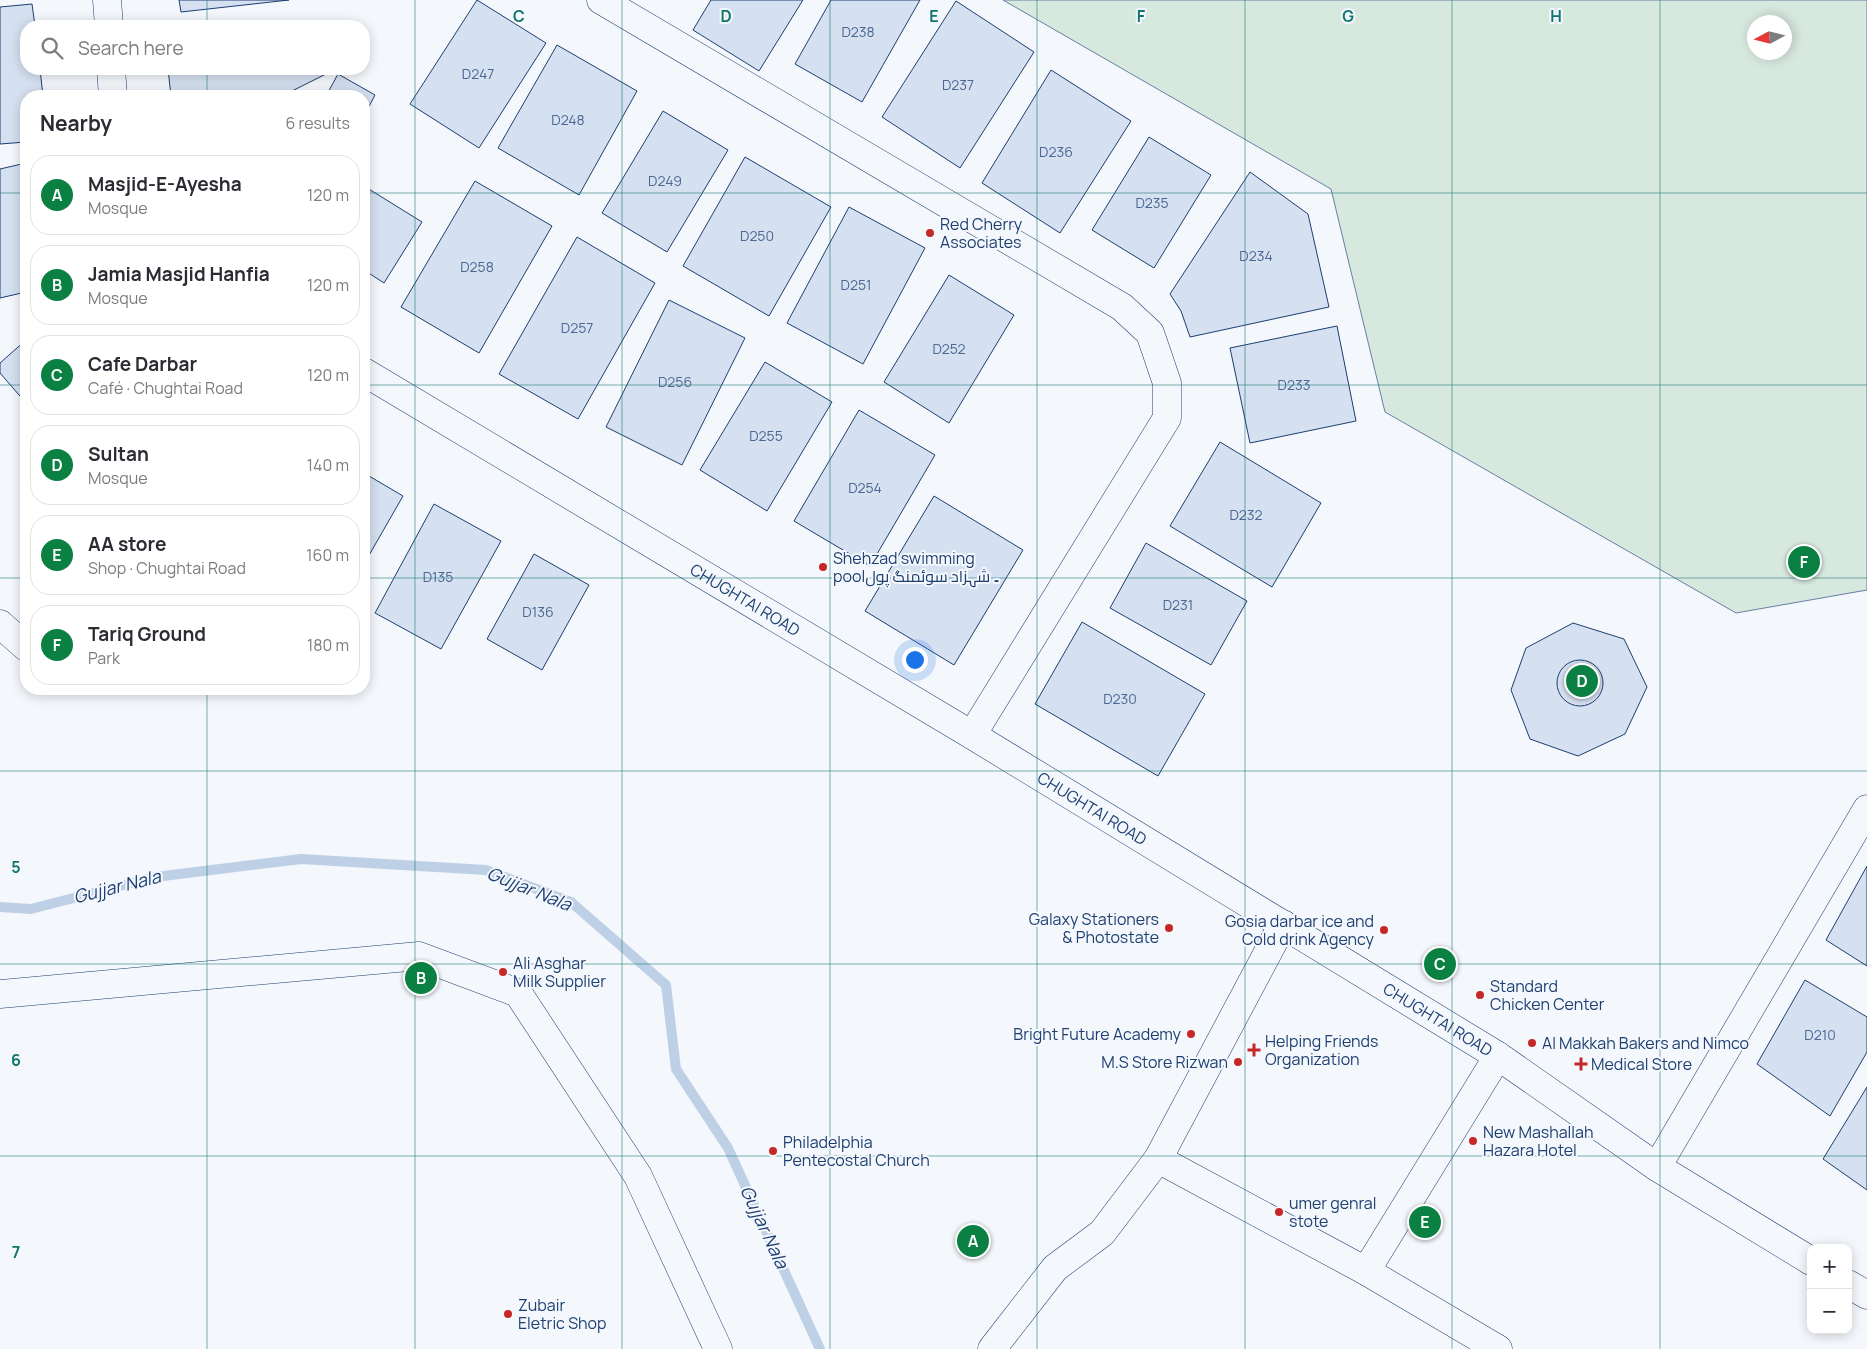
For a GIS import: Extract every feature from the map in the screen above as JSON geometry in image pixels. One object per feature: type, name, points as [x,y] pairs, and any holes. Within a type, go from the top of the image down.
[{"type":"street","points":[[107,0],[109,20]]},
{"type":"street","points":[[601,0],[1122,307],[1150,333],[1167,383],[1167,418],[972,735]]},
{"type":"street","points":[[111,75],[113,90]]},
{"type":"street","name":"CHUGHTAI ROAD","points":[[370,376],[972,735],[1498,1056],[1657,1167],[1807,1259]]},
{"type":"street","points":[[0,624],[20,642]]},
{"type":"street","points":[[1657,1167],[1867,809]]},
{"type":"street","points":[[992,1349],[1055,1268],[1102,1233],[1158,1159],[1282,924]]},
{"type":"street","points":[[0,994],[419,956],[518,994],[638,1176],[718,1349]]},
{"type":"street","points":[[1366,1271],[1498,1056]]},
{"type":"street","points":[[1158,1159],[1366,1271],[1498,1349]]},
{"type":"street","points":[[1852,1286],[1867,1295]]},
{"type":"shaded area","points":[[1003,0],[1867,0],[1867,590],[1736,613],[1385,412],[1331,189]]},
{"type":"building","points":[[179,0],[289,0],[181,12]]},
{"type":"building","points":[[477,0],[546,43],[479,148],[410,104]]},
{"type":"building","points":[[711,0],[803,0],[759,71],[693,30]]},
{"type":"building","points":[[831,0],[920,0],[862,102],[795,64]]},
{"type":"building","points":[[956,1],[1034,52],[960,168],[882,117]]},
{"type":"building","points":[[32,4],[34,20],[20,20],[20,75],[41,75],[42,90],[20,90],[20,142],[0,144],[0,7]]},
{"type":"building","points":[[557,45],[637,91],[579,195],[498,148]]},
{"type":"building","points":[[1051,70],[1131,121],[1060,233],[982,183]]},
{"type":"building","points":[[169,75],[324,75],[294,90],[170,90]]},
{"type":"building","points":[[337,75],[340,75],[366,90],[329,90]]},
{"type":"building","points":[[370,92],[375,95],[370,105]]},
{"type":"building","points":[[663,111],[728,150],[667,252],[602,213]]},
{"type":"building","points":[[1149,137],[1211,175],[1154,268],[1092,230]]},
{"type":"building","points":[[745,157],[831,207],[769,316],[683,266]]},
{"type":"building","points":[[20,164],[20,293],[0,298],[0,169]]},
{"type":"building","points":[[1250,172],[1308,214],[1329,307],[1190,337],[1181,311],[1170,294]]},
{"type":"building","points":[[475,181],[552,226],[479,353],[401,307]]},
{"type":"building","points":[[370,190],[422,222],[384,283],[370,274]]},
{"type":"building","points":[[849,207],[925,248],[863,364],[787,323]]},
{"type":"building","points":[[577,237],[655,283],[578,419],[499,374]]},
{"type":"building","points":[[949,275],[1014,315],[949,423],[884,382]]},
{"type":"building","points":[[669,300],[745,338],[682,465],[606,427]]},
{"type":"building","points":[[1337,326],[1356,421],[1250,443],[1230,348]]},
{"type":"building","points":[[20,345],[20,396],[0,373],[0,363]]},
{"type":"building","points":[[765,362],[832,402],[767,511],[700,470]]},
{"type":"building","points":[[859,410],[935,455],[870,566],[794,521]]},
{"type":"building","points":[[1220,442],[1321,503],[1272,587],[1170,526]]},
{"type":"building","points":[[370,477],[403,496],[370,554]]},
{"type":"building","points":[[934,496],[1023,550],[954,665],[865,611]]},
{"type":"building","points":[[434,504],[501,541],[441,649],[375,613]]},
{"type":"building","points":[[1146,543],[1247,601],[1211,665],[1110,608]]},
{"type":"building","points":[[534,554],[589,585],[542,670],[487,639]]},
{"type":"building","points":[[1082,622],[1205,694],[1158,776],[1035,704]]},
{"type":"building","points":[[1573,623],[1624,639],[1647,687],[1625,734],[1578,756],[1530,739],[1511,690],[1526,648]]},
{"type":"building","points":[[1580,660],[1593,664],[1599,670],[1603,683],[1599,696],[1593,702],[1580,706],[1567,702],[1561,696],[1557,683],[1561,670],[1567,664]]},
{"type":"building","points":[[1867,866],[1867,966],[1826,940]]},
{"type":"building","points":[[1805,980],[1867,1017],[1867,1052],[1830,1116],[1757,1064]]},
{"type":"building","points":[[1867,1087],[1867,1190],[1823,1159]]},
{"type":"waterway","name":"Gujjar Nala","points":[[0,907],[31,909],[155,877],[301,859],[486,870],[571,902],[666,985],[676,1069],[728,1148],[820,1349]]},
{"type":"place","name":"Red Cherry Associates","points":[[930,233]]},
{"type":"place","name":"Tariq Ground","points":[[1804,562]]},
{"type":"place","name":"Shehzad swimming pool۔ شہزاد سوئمنگ پول","points":[[823,567]]},
{"type":"place","name":"Sultan","points":[[1582,681]]},
{"type":"place","name":"Galaxy Stationers & Photostate","points":[[1169,928]]},
{"type":"place","name":"Gosia darbar ice and Cold drink Agency","points":[[1384,930]]},
{"type":"place","name":"Cafe Darbar","points":[[1440,964]]},
{"type":"place","name":"Ali Asghar Milk Supplier","points":[[503,972]]},
{"type":"place","name":"Jamia Masjid Hanfia","points":[[421,978]]},
{"type":"place","name":"Standard Chicken Center","points":[[1480,995]]},
{"type":"place","name":"Bright Future Academy","points":[[1191,1034]]},
{"type":"place","name":"Al Makkah Bakers and Nimco","points":[[1532,1043]]},
{"type":"place","name":"Helping Friends Organization","points":[[1254,1050]]},
{"type":"place","name":"M.S Store Rizwan","points":[[1238,1062]]},
{"type":"place","name":"Medical Store","points":[[1581,1064]]},
{"type":"place","name":"New Mashallah Hazara Hotel","points":[[1473,1141]]},
{"type":"place","name":"Philadelphia Pentecostal Church","points":[[773,1151]]},
{"type":"place","name":"umer genral stote","points":[[1279,1212]]},
{"type":"place","name":"AA store","points":[[1425,1222]]},
{"type":"place","name":"Masjid-E-Ayesha","points":[[973,1241]]},
{"type":"place","name":"Zubair Eletric Shop","points":[[508,1314]]}]
